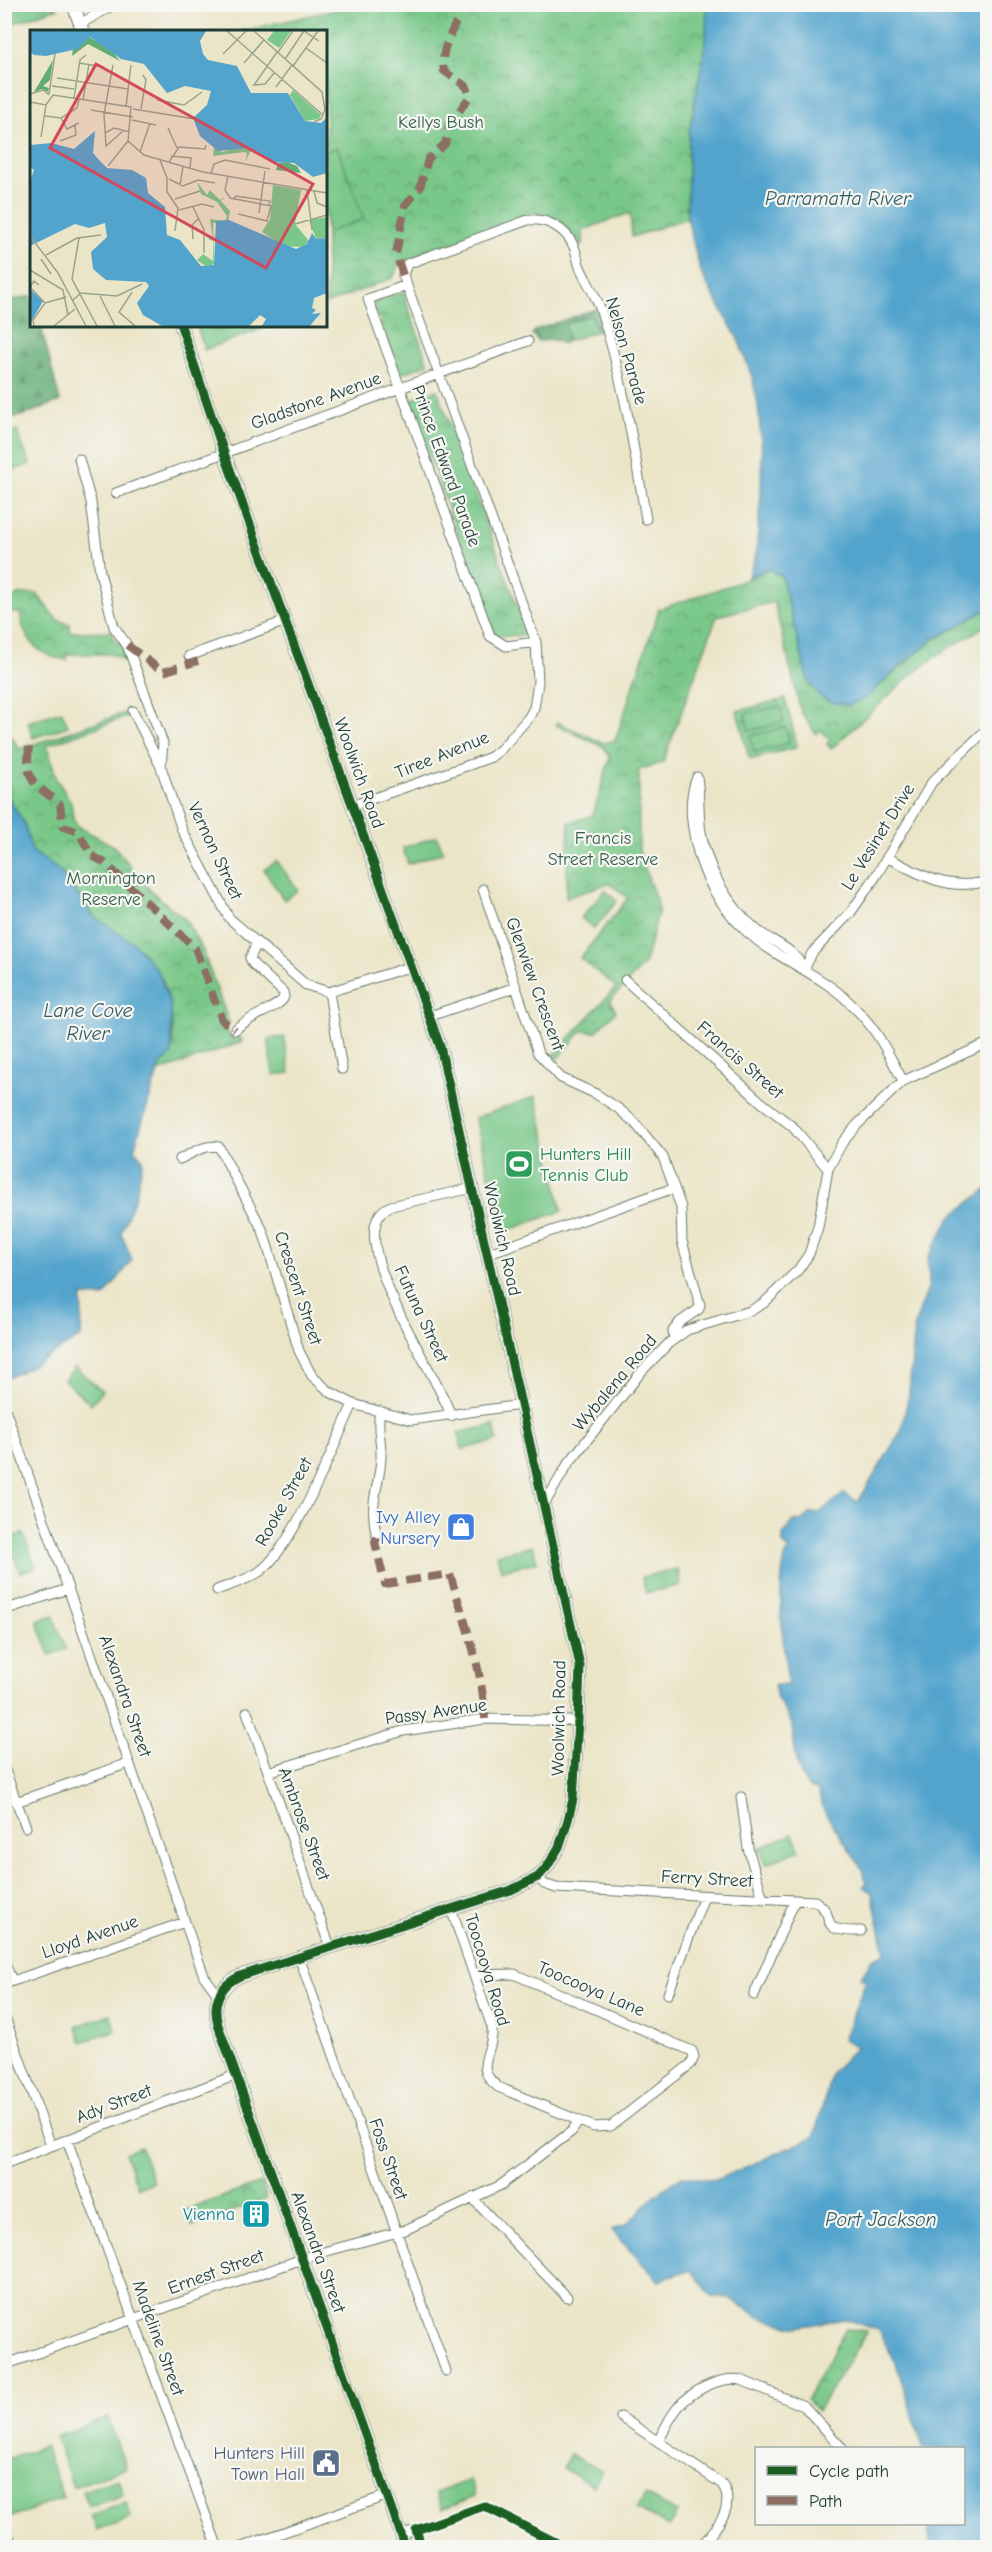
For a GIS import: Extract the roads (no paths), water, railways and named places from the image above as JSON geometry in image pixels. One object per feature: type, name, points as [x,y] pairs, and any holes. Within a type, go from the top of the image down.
[{"type":"street","points":[[73,4],[82,28],[115,4]]},
{"type":"street","name":"Nelson Parade","points":[[404,275],[407,264],[528,220],[539,219],[563,232],[574,245],[579,264],[600,306],[632,436],[646,519]]},
{"type":"street","name":"Prince Edward Parade","points":[[404,275],[536,642],[538,682]]},
{"type":"street","name":"Prince Edward Parade","points":[[407,285],[368,299],[400,388],[490,636],[506,646],[536,642]]},
{"type":"street","name":"Woolwich Road","points":[[181,327],[224,453],[430,1016],[448,1077],[489,1253],[580,1666],[573,1799],[556,1852],[538,1877],[521,1887],[240,1976],[224,1986],[218,1995]]},
{"type":"street","name":"Gladstone Avenue","points":[[116,493],[528,341]]},
{"type":"street","name":"Vernon Street","points":[[79,459],[91,502],[100,572],[114,627],[127,645],[163,743],[161,767]]},
{"type":"street","points":[[189,656],[286,621]]},
{"type":"street","name":"Tiree Avenue","points":[[354,805],[491,757],[530,717],[534,708],[538,682]]},
{"type":"street","name":"Vernon Street","points":[[133,711],[161,767],[183,830],[208,882],[229,918],[256,945],[306,985],[329,992]]},
{"type":"street","name":"Le Vesinet Drive","points":[[804,970],[812,953],[850,912],[887,857],[932,782],[987,728]]},
{"type":"street","points":[[804,970],[799,956],[756,929],[730,901],[718,882],[708,860],[701,831],[697,777],[691,791],[692,824],[701,864],[723,906],[750,935],[848,1000],[877,1030],[903,1081]]},
{"type":"street","points":[[887,857],[931,880],[951,885],[970,886],[987,881]]},
{"type":"street","name":"Glenview Crescent","points":[[483,889],[538,1053],[546,1065],[561,1078],[596,1094],[635,1123],[663,1157],[681,1208],[682,1241],[700,1305],[699,1309],[680,1322],[673,1331],[674,1339]]},
{"type":"street","points":[[235,1030],[244,1020],[276,1007],[284,997],[283,992],[253,964],[250,958],[256,945]]},
{"type":"street","points":[[342,1069],[329,992],[412,966]]},
{"type":"street","name":"Francis Street","points":[[625,980],[761,1102],[793,1127],[828,1169]]},
{"type":"street","points":[[430,1016],[516,987]]},
{"type":"street","name":"Wybalena Road","points":[[545,1503],[568,1464],[642,1371],[674,1339],[687,1330],[757,1307],[777,1292],[798,1270],[809,1254],[818,1227],[828,1169],[850,1134],[903,1081],[987,1043]]},
{"type":"street","name":"Crescent Street","points":[[180,1159],[201,1149],[214,1145],[219,1147],[263,1231],[299,1351],[312,1376],[330,1392],[353,1404],[411,1420],[521,1405]]},
{"type":"street","name":"Futuna Street","points":[[451,1416],[396,1307],[378,1258],[373,1224],[379,1213],[391,1206],[473,1188]]},
{"type":"street","points":[[489,1253],[674,1188]]},
{"type":"street","name":"Rooke Street","points":[[217,1590],[259,1572],[279,1549],[311,1495],[353,1404]]},
{"type":"street","name":"Alexandra Street","points":[[4,1406],[204,1976],[218,1995],[215,2007],[217,2019],[236,2075],[406,2547]]},
{"type":"street","points":[[377,1537],[372,1505],[381,1459],[376,1426],[380,1412]]},
{"type":"street","points":[[4,1610],[68,1589]]},
{"type":"street","name":"Ambrose Street","points":[[247,1712],[330,1947]]},
{"type":"street","name":"Passy Avenue","points":[[268,1772],[403,1731],[485,1719],[578,1721]]},
{"type":"street","points":[[16,1802],[129,1763]]},
{"type":"street","points":[[4,1768],[26,1827]]},
{"type":"street","points":[[741,1797],[748,1848],[763,1899]]},
{"type":"street","name":"Ferry Street","points":[[538,1877],[544,1884],[556,1888],[818,1903],[833,1929],[838,1932],[861,1931]]},
{"type":"street","points":[[668,1994],[704,1896]]},
{"type":"street","points":[[754,1995],[795,1900]]},
{"type":"street","name":"Toocooya Road","points":[[451,1910],[492,2027],[493,2035],[484,2068],[487,2076],[498,2087],[578,2122],[594,2127],[611,2126],[691,2064],[694,2057],[692,2051]]},
{"type":"street","name":"Lloyd Avenue","points":[[8,1982],[185,1922]]},
{"type":"street","name":"Foss Street","points":[[299,1957],[446,2371]]},
{"type":"street","points":[[4,1961],[8,1982]]},
{"type":"street","name":"Toocooya Lane","points":[[474,1975],[514,1974],[692,2051]]},
{"type":"street","points":[[4,2015],[51,2146]]},
{"type":"street","name":"Ady Street","points":[[4,2164],[236,2075]]},
{"type":"street","name":"Ernest Street","points":[[4,2365],[304,2259],[396,2232],[501,2185],[572,2130],[578,2122]]},
{"type":"street","name":"Madeline Street","points":[[67,2140],[218,2547]]},
{"type":"street","points":[[473,2199],[567,2297]]},
{"type":"street","points":[[657,2441],[684,2401],[719,2380],[730,2378],[741,2380],[804,2406],[841,2447]]},
{"type":"street","points":[[621,2416],[722,2484],[727,2491],[725,2516],[700,2547]]},
{"type":"street","points":[[238,2547],[388,2495]]},
{"type":"street","points":[[401,2535],[484,2506],[567,2547]]},
{"type":"street","points":[[4,2523],[13,2547]]},
{"type":"water","name":"Parramatta River","points":[[707,5],[987,5],[987,609],[935,639],[932,637],[932,641],[902,664],[866,698],[848,705],[830,702],[819,696],[808,681],[781,575],[772,572],[771,568],[748,577],[756,556],[761,494],[762,454],[758,405],[753,380],[738,339],[701,273],[687,218],[689,133],[706,39]]},
{"type":"water","name":"Lane Cove River","points":[[4,778],[9,799],[24,823],[32,851],[60,871],[92,915],[135,944],[158,971],[171,1007],[172,1055],[160,1065],[134,1149],[143,1159],[136,1195],[121,1233],[132,1260],[104,1297],[82,1296],[81,1337],[5,1379]]},
{"type":"water","name":"Port Jackson","points":[[987,1189],[988,2547],[931,2548],[927,2525],[965,2525],[965,2447],[923,2447],[896,2363],[878,2330],[845,2319],[797,2327],[759,2317],[730,2298],[712,2297],[691,2269],[659,2281],[611,2230],[626,2225],[653,2197],[682,2176],[716,2180],[814,2137],[832,2072],[857,2047],[843,2040],[866,1980],[860,1978],[872,1959],[885,1953],[872,1893],[863,1887],[867,1883],[861,1867],[825,1813],[817,1790],[809,1788],[801,1776],[796,1761],[792,1724],[777,1698],[774,1685],[788,1685],[781,1598],[784,1564],[788,1549],[783,1544],[783,1535],[792,1522],[801,1521],[811,1513],[819,1513],[844,1494],[858,1502],[901,1431],[909,1394],[915,1324],[929,1285],[928,1258],[950,1218]]},
{"type":"place","name":"Hunters Hill Tennis Club","points":[[519,1164]]},
{"type":"place","name":"Ivy Alley Nursery","points":[[461,1527]]},
{"type":"place","name":"Vienna","points":[[256,2214]]},
{"type":"place","name":"Hunters Hill Town Hall","points":[[326,2463]]},
{"type":"park label","name":"Kellys Bush","points":[[441,122]]},
{"type":"park label","name":"Francis Street Reserve","points":[[603,848]]},
{"type":"park label","name":"Mornington Reserve","points":[[111,888]]}]
